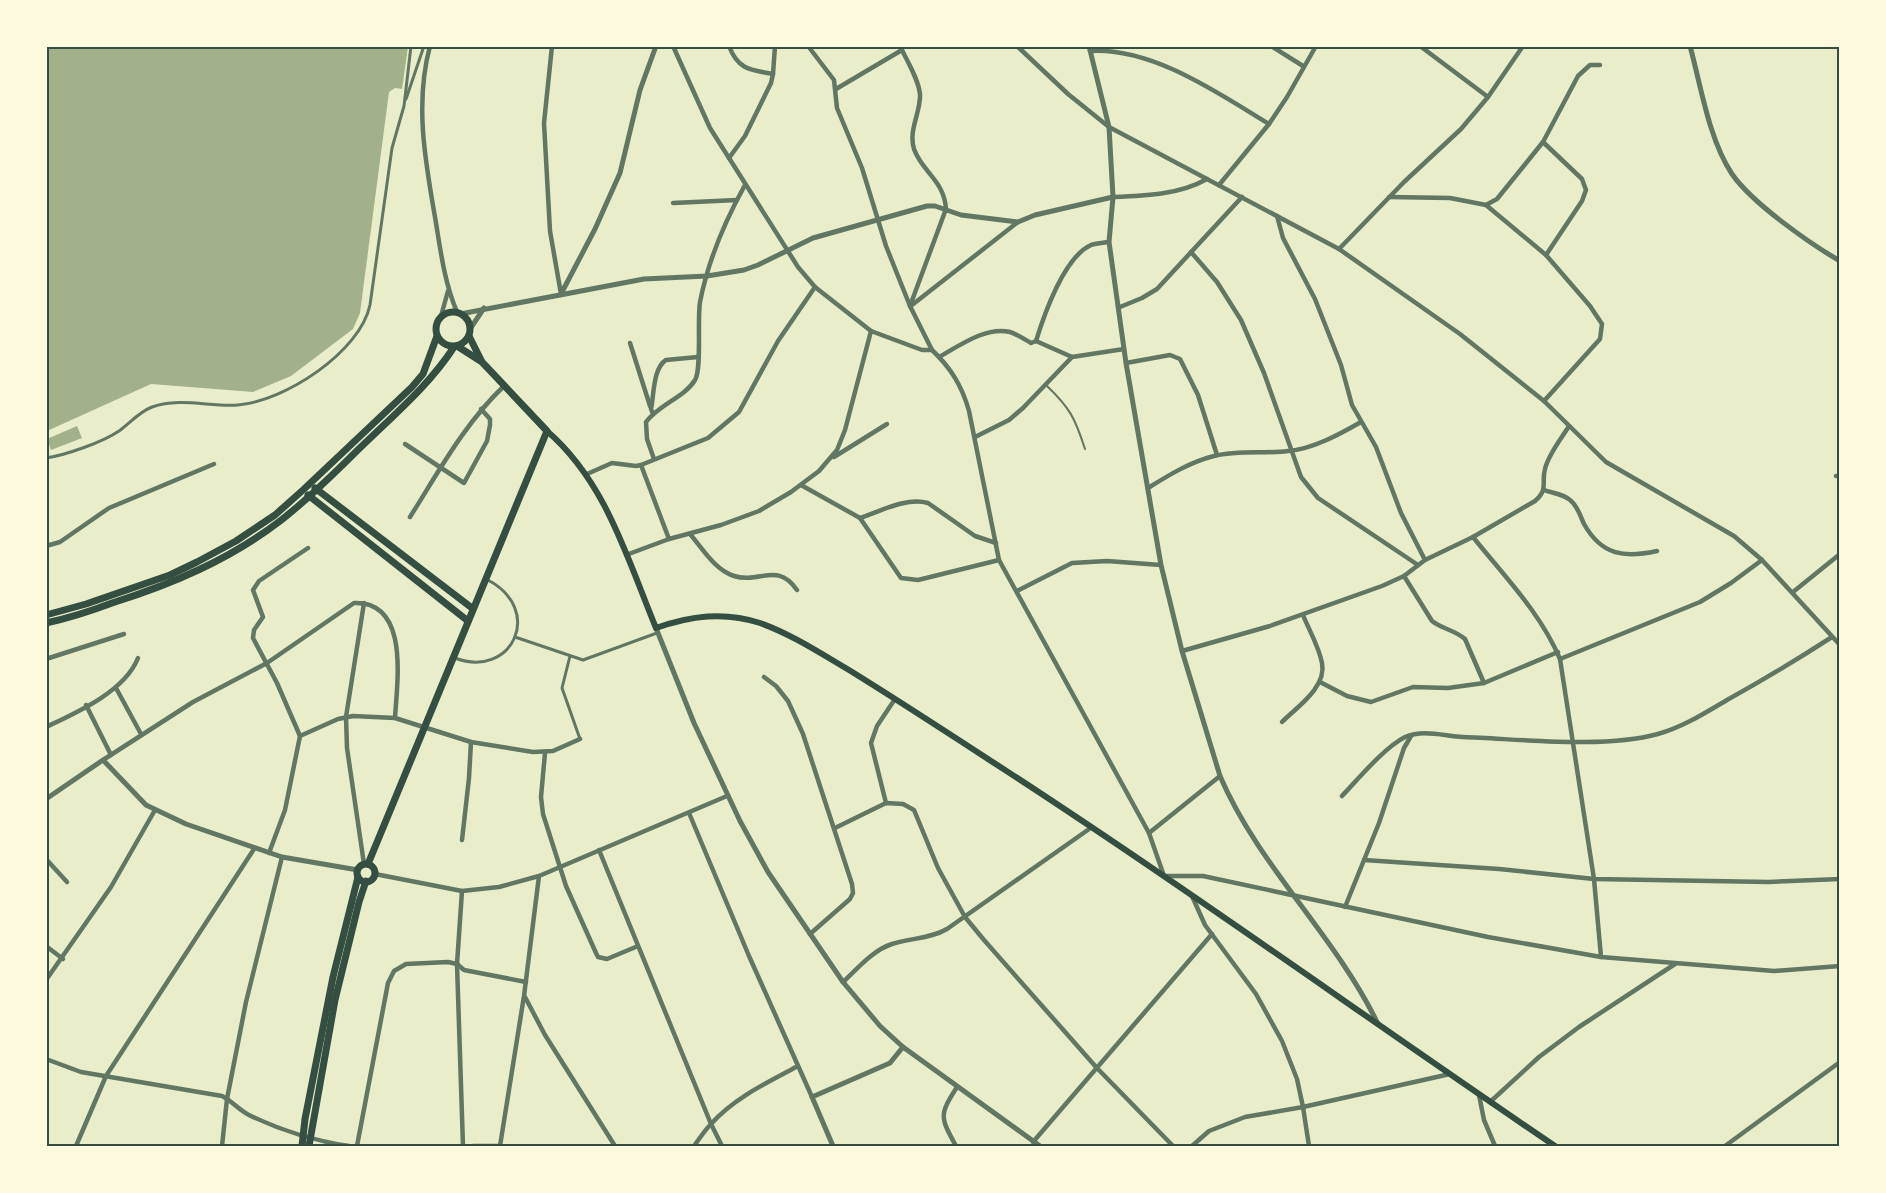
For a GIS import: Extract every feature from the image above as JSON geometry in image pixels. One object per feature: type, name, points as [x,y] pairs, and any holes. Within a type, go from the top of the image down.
[{"type":"main road","points":[[482,362],[469,333],[466,318],[459,313],[450,312],[441,316],[435,328],[442,343],[456,346],[482,362],[587,474],[603,501],[657,630],[686,618],[727,615],[744,618],[791,636],[895,699],[1092,827],[1555,1146]]},
{"type":"main road","points":[[46,615],[118,593],[197,562],[236,541],[306,491],[317,488],[424,386],[469,333]]},
{"type":"main road","points":[[46,623],[150,591],[202,569],[266,531],[321,473],[419,379],[437,336]]},
{"type":"main road","points":[[309,1146],[306,1136],[333,976],[358,874],[366,864],[455,658],[472,608],[547,431]]},
{"type":"main road","points":[[317,488],[472,608]]},
{"type":"main road","points":[[306,491],[468,621]]},
{"type":"main road","points":[[302,1146],[358,902],[366,882],[371,880],[375,874],[374,868],[366,864]]},
{"type":"main road","points":[[358,874],[366,882]]},
{"type":"street","points":[[404,106],[411,46]]},
{"type":"street","points":[[46,458],[111,436],[142,412],[160,405],[193,403],[240,405],[279,394],[303,382],[339,353],[360,329],[369,310],[392,148],[424,46]]},
{"type":"street","points":[[430,46],[424,78],[422,113],[424,154],[448,289],[459,313],[644,279],[707,276],[744,270],[813,238],[927,206],[946,209],[961,215],[1018,222]]},
{"type":"street","points":[[552,46],[544,123],[550,231],[561,294]]},
{"type":"street","points":[[561,294],[620,174],[640,90],[656,46]]},
{"type":"street","points":[[673,46],[697,103],[729,158],[786,250],[815,287],[870,331],[922,350],[932,350]]},
{"type":"street","points":[[729,46],[733,56],[744,67],[773,74]]},
{"type":"street","points":[[729,158],[745,136],[773,74],[775,46]]},
{"type":"street","points":[[808,46],[831,75],[836,89],[837,108],[862,168],[885,246],[910,306],[932,350],[950,369],[963,391],[975,437],[999,560],[1149,833],[1164,876],[1203,876],[1488,937],[1600,957],[1773,971],[1811,970],[1839,966]]},
{"type":"street","points":[[1017,46],[1068,94],[1109,127],[1339,249],[1460,334],[1544,401],[1598,455],[1617,470],[1723,529],[1761,560],[1793,592],[1839,645]]},
{"type":"street","points":[[1270,46],[1303,66]]},
{"type":"street","points":[[1219,185],[1269,124],[1316,46]]},
{"type":"street","points":[[1420,46],[1488,97]]},
{"type":"street","points":[[1339,249],[1389,196],[1461,129],[1488,97],[1523,46]]},
{"type":"street","points":[[1690,46],[1713,129],[1732,174],[1752,196],[1801,235],[1839,261]]},
{"type":"street","points":[[836,89],[901,48],[920,94],[912,139],[915,150],[941,189],[946,209],[910,306]]},
{"type":"street","points":[[1269,124],[1190,78],[1148,60],[1118,51],[1090,49],[1109,127],[1113,198],[1109,242],[1120,307],[1126,363],[1161,565],[1182,651],[1220,776],[1244,826],[1365,998],[1378,1024]]},
{"type":"street","points":[[1486,205],[1497,199],[1543,142],[1578,76],[1590,66],[1600,65]]},
{"type":"street","points":[[1543,142],[1582,179],[1586,189],[1582,201],[1546,255]]},
{"type":"street","points":[[910,306],[1018,222],[1035,215],[1113,198],[1188,188],[1207,179]]},
{"type":"street","points":[[652,411],[690,387],[695,381],[698,373],[698,325],[707,276],[722,231],[745,185]]},
{"type":"street","points":[[1389,196],[1450,198],[1486,205],[1546,255],[1582,297],[1602,324],[1600,339],[1544,401]]},
{"type":"street","points":[[1120,307],[1157,289],[1242,197]]},
{"type":"street","points":[[673,203],[737,200]]},
{"type":"street","points":[[1277,216],[1283,238],[1315,299],[1341,365],[1352,405],[1382,462],[1406,524],[1425,560]]},
{"type":"street","points":[[1036,341],[1052,294],[1061,278],[1086,248],[1093,244],[1109,242]]},
{"type":"street","points":[[1191,252],[1217,282],[1246,330],[1301,477],[1318,498],[1418,565]]},
{"type":"street","points":[[587,474],[612,462],[641,465],[708,438],[740,412],[778,341],[815,287]]},
{"type":"street","points":[[441,316],[448,289]]},
{"type":"street","points":[[469,333],[484,308]]},
{"type":"street","points":[[832,459],[845,430],[870,331]]},
{"type":"street","points":[[939,357],[993,331],[1008,332],[1031,343],[1036,341],[1072,357],[1124,349]]},
{"type":"street","points":[[630,343],[652,411]]},
{"type":"street","points":[[1126,363],[1170,355],[1180,359],[1198,395],[1217,455]]},
{"type":"street","points":[[654,459],[645,429],[652,411],[658,371],[666,360],[698,357]]},
{"type":"street","points":[[975,437],[1009,420],[1072,357]]},
{"type":"street","points":[[410,517],[440,468],[482,409],[504,386]]},
{"type":"street","points":[[405,444],[464,483],[489,437],[489,419],[482,409]]},
{"type":"street","points":[[1148,488],[1192,462],[1217,455],[1242,452],[1290,451],[1325,440],[1361,422]]},
{"type":"street","points":[[626,555],[759,511],[801,485],[832,459],[887,424]]},
{"type":"street","points":[[1182,651],[1303,615],[1404,576],[1425,560],[1473,537],[1536,501],[1544,490],[1545,467],[1569,426]]},
{"type":"street","points":[[46,546],[60,542],[109,508],[214,464]]},
{"type":"street","points":[[641,465],[669,539]]},
{"type":"street","points":[[801,485],[860,518],[901,578],[918,580],[999,560]]},
{"type":"street","points":[[1544,490],[1570,500],[1579,511],[1585,525],[1604,548],[1626,555],[1657,551]]},
{"type":"street","points":[[860,518],[906,502],[921,501],[928,503],[975,536],[996,543]]},
{"type":"street","points":[[690,534],[726,572],[734,576],[747,577],[782,576],[797,590]]},
{"type":"street","points":[[1473,537],[1526,600],[1558,652],[1594,879],[1600,957]]},
{"type":"street","points":[[269,853],[285,810],[300,736],[267,663],[253,638],[254,630],[263,618],[253,590],[255,585],[308,549]]},
{"type":"street","points":[[1793,592],[1839,554]]},
{"type":"street","points":[[1560,659],[1700,602],[1731,583],[1761,560]]},
{"type":"street","points":[[1017,591],[1072,563],[1097,561],[1161,565]]},
{"type":"street","points":[[1404,576],[1432,621],[1460,634],[1465,639],[1484,683]]},
{"type":"street","points":[[455,658],[466,662],[489,661],[509,647],[515,637],[518,625],[514,602],[507,592],[486,579]]},
{"type":"street","points":[[46,799],[141,734],[193,702],[267,663],[354,603],[364,603],[378,609],[392,630],[398,655],[395,718]]},
{"type":"street","points":[[364,603],[346,717],[347,748],[366,864]]},
{"type":"street","points":[[1282,722],[1320,682],[1323,672],[1322,662],[1303,615]]},
{"type":"street","points":[[515,637],[583,660],[657,630],[694,723],[727,796],[761,860],[843,982],[880,1026],[903,1047],[1040,1146]]},
{"type":"street","points":[[46,658],[124,634]]},
{"type":"street","points":[[1342,796],[1393,746],[1407,736],[1428,733],[1572,741],[1631,739],[1659,734],[1690,722],[1832,637]]},
{"type":"street","points":[[1320,682],[1347,696],[1371,702],[1413,687],[1448,688],[1484,683],[1558,652]]},
{"type":"street","points":[[300,736],[346,717],[395,718],[471,742],[545,753],[580,739],[562,688],[570,656]]},
{"type":"street","points":[[46,727],[116,688],[134,668],[138,658]]},
{"type":"street","points":[[764,677],[776,686],[788,701],[803,734],[835,828],[853,893],[842,907],[810,934]]},
{"type":"street","points":[[116,688],[141,734]]},
{"type":"street","points":[[886,803],[871,743],[877,726],[895,699]]},
{"type":"street","points":[[87,705],[111,755]]},
{"type":"street","points":[[1345,906],[1379,823],[1404,748],[1413,735]]},
{"type":"street","points":[[462,840],[471,742]]},
{"type":"street","points":[[545,753],[542,807],[570,896],[598,957],[607,959],[638,946]]},
{"type":"street","points":[[103,760],[135,795],[155,810],[186,824],[254,849],[358,874]]},
{"type":"street","points":[[1149,833],[1220,776]]},
{"type":"street","points":[[375,874],[462,891],[485,890],[539,876],[727,796]]},
{"type":"street","points":[[835,828],[886,803],[903,804],[914,810],[938,868],[965,917],[1096,1067],[1173,1146]]},
{"type":"street","points":[[46,980],[111,887],[155,810]]},
{"type":"street","points":[[689,813],[832,1146]]},
{"type":"street","points":[[843,982],[882,948],[939,934],[1092,827]]},
{"type":"street","points":[[76,1146],[106,1076],[254,849]]},
{"type":"street","points":[[599,850],[722,1146]]},
{"type":"street","points":[[222,1146],[227,1099],[246,1002],[282,857]]},
{"type":"street","points":[[46,859],[67,882]]},
{"type":"street","points":[[1364,860],[1499,869],[1594,879],[1769,882],[1839,879]]},
{"type":"street","points":[[473,1146],[500,1146],[524,996],[539,876]]},
{"type":"street","points":[[462,891],[457,964],[463,1146]]},
{"type":"street","points":[[1192,896],[1205,925],[1256,994],[1273,1024],[1297,1079],[1309,1146]]},
{"type":"street","points":[[1033,1142],[1212,934]]},
{"type":"street","points":[[46,946],[63,958]]},
{"type":"street","points":[[357,1146],[390,977],[399,967],[406,964],[448,962],[457,964],[464,970],[526,982]]},
{"type":"street","points":[[1490,1102],[1539,1058],[1579,1027],[1676,963]]},
{"type":"street","points":[[524,996],[545,1035],[615,1146]]},
{"type":"street","points":[[812,1097],[890,1063],[903,1047]]},
{"type":"street","points":[[46,1059],[81,1072],[162,1084],[227,1099],[248,1114],[306,1136],[349,1146]]},
{"type":"street","points":[[1725,1146],[1839,1062]]},
{"type":"street","points":[[694,1146],[711,1124],[747,1094],[798,1066]]},
{"type":"street","points":[[1192,1146],[1209,1131],[1227,1122],[1450,1074]]},
{"type":"street","points":[[956,1146],[944,1124],[943,1110],[957,1087]]},
{"type":"street","points":[[1479,1095],[1484,1120],[1495,1146]]},
{"type":"lane","points":[[1045,384],[1069,409],[1076,421],[1085,449]]},
{"type":"shaded area","points":[[47,46],[408,47],[402,89],[395,88],[389,92],[360,313],[353,329],[291,376],[253,392],[151,384],[47,431]]},
{"type":"shaded area","points":[[77,426],[82,438],[51,450],[47,439]]}]
